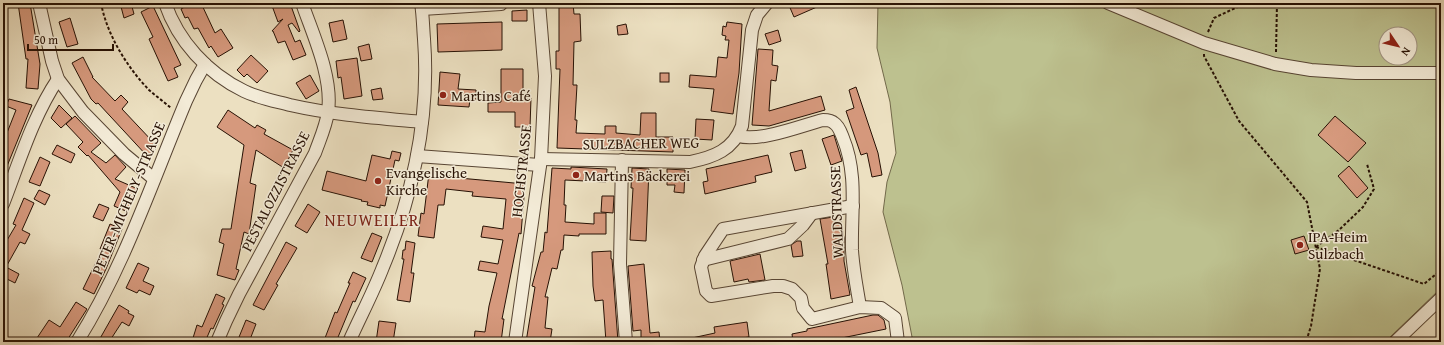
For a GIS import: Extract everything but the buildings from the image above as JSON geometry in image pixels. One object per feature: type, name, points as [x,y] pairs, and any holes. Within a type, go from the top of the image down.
[{"type":"street","points":[[39,3],[52,61],[58,79],[83,112],[124,154],[154,179]]},
{"type":"street","points":[[165,3],[181,36],[193,53],[228,82],[244,91],[270,100],[328,112],[422,122]]},
{"type":"street","name":"PESTALOZZISTRASSE","points":[[217,342],[239,294],[315,153],[324,130],[329,98],[325,73],[302,3]]},
{"type":"street","name":"HOCHSTRASSE","points":[[515,342],[541,162],[545,76],[539,3]]},
{"type":"street","points":[[738,136],[742,126],[748,56],[752,30],[757,15],[767,3]]},
{"type":"street","points":[[1108,3],[1204,43],[1275,64],[1311,70],[1356,73],[1441,73]]},
{"type":"street","points":[[349,342],[383,268],[396,234],[408,196],[417,156],[422,122],[425,84],[425,49],[421,6],[500,4]]},
{"type":"street","name":"PETER-MICHELY-STRASSE","points":[[77,342],[95,312],[132,234],[180,116],[205,64]]},
{"type":"street","points":[[3,204],[40,110],[49,92],[58,79]]},
{"type":"street","name":"WALDSTRASSE","points":[[738,136],[746,138],[760,137],[823,120],[830,120],[835,123],[840,131],[849,154],[851,165],[853,206],[852,250],[860,307]]},
{"type":"street","name":"SULZBACHER WEG","points":[[417,156],[541,162],[622,160],[690,162],[706,159],[718,153],[731,145],[738,136]]},
{"type":"street","points":[[622,160],[620,264],[626,342]]},
{"type":"street","points":[[853,206],[723,229],[703,260],[701,267],[702,279],[706,291],[711,296],[773,286],[783,286],[792,289],[801,298],[803,308],[812,318],[860,307],[881,308],[895,318],[898,342]]},
{"type":"street","points":[[703,260],[788,238],[800,228],[812,213]]},
{"type":"street","points":[[1395,342],[1441,298]]},
{"type":"path","points":[[101,3],[107,25],[126,62],[149,89],[180,116]]},
{"type":"path","points":[[1246,3],[1214,18],[1204,43],[1204,56],[1239,121],[1307,202],[1320,269],[1311,326],[1306,342]]},
{"type":"path","points":[[1275,64],[1277,3]]},
{"type":"path","points":[[1316,247],[1339,230],[1363,207],[1374,189],[1367,164]]},
{"type":"path","points":[[1316,247],[1424,284],[1441,270]]},
{"type":"green space","points":[[878,3],[1441,3],[1441,288],[1385,342],[913,342],[902,285],[883,212],[887,182],[896,153],[890,102],[877,48]]},
{"type":"place","name":"Martins Café","points":[[443,95]]},
{"type":"place","name":"Martins Bäckerei","points":[[576,175]]},
{"type":"place","name":"Evangelische Kirche","points":[[378,181]]},
{"type":"place","name":"IPA-Heim Sulzbach","points":[[1300,245]]},
{"type":"district","name":"NEUWEILER","points":[[372,219]]}]
